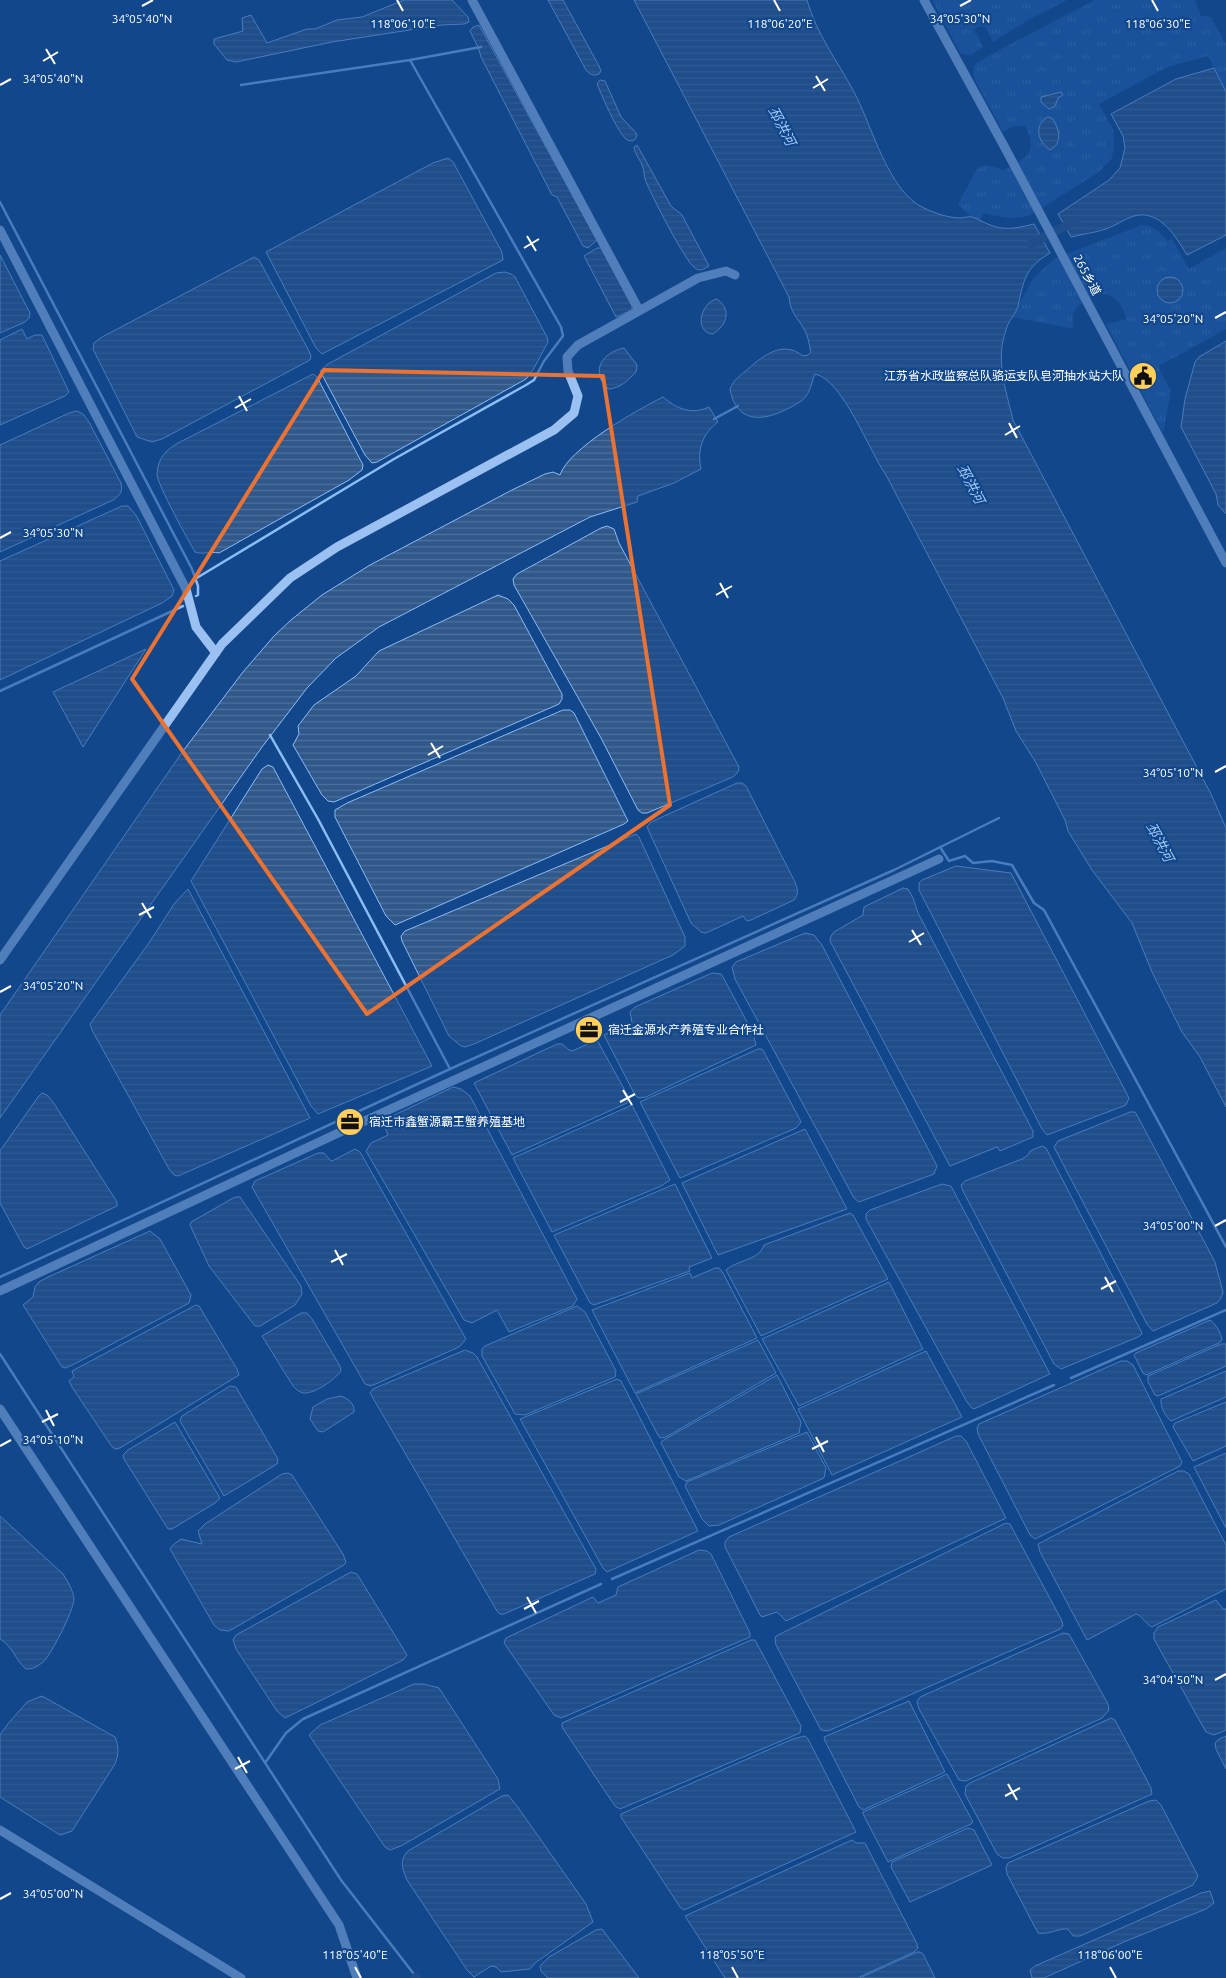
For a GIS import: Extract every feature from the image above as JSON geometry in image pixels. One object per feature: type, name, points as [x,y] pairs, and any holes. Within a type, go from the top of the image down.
[{"type":"street","points":[[472,0],[639,310]]},
{"type":"street","name":"265乡道","points":[[924,0],[1226,563]]},
{"type":"street","points":[[0,230],[186,589],[196,627],[216,652]]},
{"type":"street","points":[[0,960],[222,644],[290,578],[337,547],[554,430],[574,413],[578,396],[568,371],[567,357],[578,344],[698,278],[726,271],[735,275]]},
{"type":"street","points":[[0,1291],[394,1107],[939,859]]},
{"type":"street","points":[[0,1409],[339,1924],[357,1978]]},
{"type":"street","points":[[0,1830],[242,1978]]},
{"type":"highlighted area","points":[[324,370],[603,376],[670,805],[367,1014],[132,679]]},
{"type":"green space","points":[[932,0],[1067,0],[1030,19],[993,42],[985,27],[980,26],[974,29],[983,47],[971,55],[961,54]]},
{"type":"green space","points":[[1095,0],[1195,0],[1201,16],[1211,17],[1226,44],[1226,92],[1208,56],[1167,67],[1099,104],[1113,129],[1114,145],[1112,158],[1099,172],[1029,216],[1006,218],[984,213],[979,220],[971,217],[958,204],[977,169],[986,165],[1004,170],[1019,162],[1028,154],[1031,143],[1025,126],[1012,127],[1003,132],[974,78],[973,67],[988,56]]},
{"type":"green space","points":[[1142,225],[1156,230],[1167,241],[1172,239],[1189,269],[1226,248],[1226,329],[1159,366],[1171,391],[1163,433],[1106,324],[1127,319],[1121,305],[1112,296],[1101,294],[1080,304],[1073,314],[1074,329],[1012,317],[1034,277],[1054,259]]},
{"type":"water","points":[[404,0],[452,0],[468,17],[469,22],[332,42],[236,62],[227,60],[214,44],[214,39],[243,31],[242,18],[251,15],[267,43],[307,29],[315,29],[337,20],[362,17]]},
{"type":"water","points":[[548,0],[563,0],[599,66],[601,71],[599,74],[592,75],[586,70]]},
{"type":"water","name":"邳洪河","points":[[634,0],[807,0],[816,24],[861,106],[882,156],[900,188],[911,200],[932,212],[956,218],[972,217],[990,225],[1003,228],[1034,224],[1050,253],[1030,269],[1024,281],[1017,309],[1007,327],[1001,352],[1005,386],[1013,420],[1211,794],[1226,828],[1226,1107],[1200,1057],[1182,1032],[1152,972],[1132,923],[1092,870],[1068,831],[1065,820],[1035,761],[1016,731],[1003,698],[886,475],[855,418],[836,389],[825,379],[815,374],[809,391],[800,402],[778,413],[760,417],[751,417],[744,414],[733,400],[730,389],[738,378],[767,355],[781,349],[796,351],[803,356],[811,352],[805,331],[792,311],[789,297]]},
{"type":"water","points":[[479,25],[597,240],[588,248],[583,246],[557,197],[552,195],[481,57],[470,31],[473,27]]},
{"type":"water","points":[[1214,68],[1226,92],[1226,235],[1187,255],[1178,240],[1166,226],[1152,217],[1143,215],[1130,217],[1109,228],[1071,237],[1058,214],[1109,180],[1120,168],[1125,148],[1123,136],[1111,114],[1176,79]]},
{"type":"water","points":[[600,80],[605,81],[621,117],[637,134],[633,141],[628,140],[621,134],[597,84]]},
{"type":"water","points":[[1061,92],[1063,95],[1058,98],[1055,106],[1049,109],[1041,102],[1041,97]]},
{"type":"water","points":[[1048,117],[1053,119],[1059,136],[1057,144],[1050,150],[1043,143],[1039,134],[1040,124]]},
{"type":"water","points":[[637,145],[671,206],[682,215],[709,266],[700,270],[695,268],[676,241],[645,179],[642,165],[634,147]]},
{"type":"water","points":[[448,158],[453,162],[502,252],[503,260],[322,354],[316,348],[266,252],[433,163]]},
{"type":"water","points":[[597,248],[601,248],[632,306],[632,310],[616,317],[584,256]]},
{"type":"water","points":[[0,255],[30,313],[29,318],[25,322],[0,333]]},
{"type":"water","points":[[254,257],[259,260],[308,349],[311,356],[310,360],[162,439],[152,442],[137,437],[93,349],[94,343]]},
{"type":"water","points":[[505,272],[515,277],[547,337],[548,342],[529,375],[526,379],[377,462],[372,463],[365,455],[320,371],[328,364],[496,273]]},
{"type":"water","points":[[1170,277],[1179,281],[1183,290],[1179,299],[1170,303],[1161,299],[1157,290],[1161,281]]},
{"type":"water","points":[[717,299],[725,308],[726,317],[722,326],[713,334],[707,332],[701,323],[703,311],[707,305]]},
{"type":"water","points":[[22,329],[27,339],[35,335],[42,335],[69,392],[65,396],[0,425],[0,340]]},
{"type":"water","points":[[1226,341],[1226,514],[1218,505],[1216,494],[1181,427],[1185,399],[1195,362],[1199,357]]},
{"type":"water","points":[[624,348],[637,365],[636,372],[620,386],[608,389],[600,375],[601,363],[616,350]]},
{"type":"water","points":[[313,374],[317,377],[363,465],[362,470],[349,480],[219,553],[195,552],[173,512],[158,479],[158,468],[163,456],[178,443]]},
{"type":"water","points":[[663,397],[679,408],[691,411],[709,407],[718,422],[708,432],[702,443],[700,449],[701,469],[674,483],[638,496],[637,502],[590,517],[379,627],[336,658],[307,688],[262,747],[0,1118],[0,1015],[183,751],[243,672],[274,636],[322,595],[370,565],[545,474],[553,472],[560,475],[566,464],[576,453],[590,442],[621,420]]},
{"type":"water","points":[[77,411],[83,414],[89,422],[121,483],[122,489],[120,493],[113,500],[0,552],[0,445]]},
{"type":"water","points":[[122,506],[128,506],[136,515],[174,590],[172,596],[162,603],[0,680],[0,561]]},
{"type":"water","points":[[607,526],[614,529],[619,543],[739,767],[738,772],[733,777],[647,813],[642,813],[638,810],[601,738],[514,585],[513,579],[517,574]]},
{"type":"water","points":[[498,595],[508,599],[514,605],[562,694],[559,704],[334,802],[328,801],[322,795],[293,745],[299,734],[298,726],[314,705],[356,676],[379,651]]},
{"type":"water","points":[[146,649],[83,747],[53,692]]},
{"type":"water","points":[[563,710],[570,710],[574,713],[628,821],[395,925],[386,916],[335,817],[335,810],[347,803]]},
{"type":"water","points":[[268,765],[273,767],[432,1066],[318,1114],[311,1106],[191,881],[262,769]]},
{"type":"water","points":[[737,783],[742,783],[746,786],[795,882],[797,893],[794,900],[751,920],[747,921],[743,916],[706,933],[701,932],[691,923],[647,827],[651,822]]},
{"type":"water","points":[[636,834],[685,937],[685,946],[673,955],[474,1044],[465,1047],[461,1046],[449,1036],[402,941],[401,936],[405,931]]},
{"type":"water","points":[[956,866],[1011,873],[1129,1098],[1126,1105],[1047,1135],[1042,1129],[919,890],[919,883],[922,880]]},
{"type":"water","points":[[903,888],[908,889],[913,898],[918,913],[1033,1131],[1033,1137],[1000,1151],[997,1147],[950,1166],[830,941],[834,932],[863,915],[864,907]]},
{"type":"water","points":[[188,889],[310,1118],[178,1176],[174,1175],[169,1169],[90,1024],[149,943],[174,904]]},
{"type":"water","points":[[805,933],[814,935],[822,945],[937,1166],[934,1174],[859,1202],[854,1198],[735,979],[732,967],[736,962]]},
{"type":"water","points":[[712,973],[721,974],[723,977],[753,1033],[756,1045],[646,1097],[638,1098],[604,1035],[632,1022],[630,1012],[635,1007]]},
{"type":"water","points":[[597,1040],[628,1096],[627,1103],[512,1155],[474,1083],[557,1044],[562,1044],[572,1051]]},
{"type":"water","points":[[758,1049],[762,1049],[764,1052],[801,1122],[796,1128],[680,1178],[640,1102]]},
{"type":"water","points":[[453,1087],[461,1089],[470,1096],[577,1299],[573,1306],[509,1332],[497,1310],[472,1323],[464,1320],[366,1151],[371,1143],[388,1135],[384,1120]]},
{"type":"water","points":[[42,1093],[47,1095],[53,1102],[117,1202],[117,1206],[27,1249],[24,1247],[0,1203],[0,1151]]},
{"type":"water","points":[[632,1105],[670,1180],[661,1186],[552,1232],[513,1158]]},
{"type":"water","points":[[1130,1112],[1135,1112],[1138,1117],[1215,1262],[1223,1292],[1217,1303],[1153,1331],[1147,1324],[1054,1147],[1058,1141]]},
{"type":"water","points":[[805,1129],[847,1209],[718,1255],[682,1183]]},
{"type":"water","points":[[1042,1146],[1046,1148],[1142,1334],[1061,1369],[1054,1364],[961,1185],[965,1181],[1022,1159],[1030,1151]]},
{"type":"water","points":[[355,1149],[360,1152],[466,1339],[459,1347],[371,1386],[365,1384],[252,1187],[255,1181],[318,1153],[324,1153],[332,1161]]},
{"type":"water","points":[[675,1184],[712,1258],[689,1267],[690,1271],[594,1305],[590,1303],[554,1235]]},
{"type":"water","points":[[942,1184],[951,1186],[1050,1374],[973,1409],[967,1402],[866,1219],[866,1214],[870,1210]]},
{"type":"water","points":[[235,1197],[240,1197],[301,1286],[302,1294],[295,1305],[260,1326],[255,1326],[209,1266],[190,1225],[191,1222]]},
{"type":"water","points":[[850,1213],[853,1215],[888,1279],[761,1336],[726,1270],[758,1254],[764,1245]]},
{"type":"water","points":[[150,1231],[160,1239],[191,1295],[189,1303],[80,1361],[66,1368],[62,1367],[23,1305],[33,1297],[35,1287],[39,1282]]},
{"type":"water","points":[[719,1268],[723,1273],[757,1338],[635,1393],[592,1310],[690,1273],[692,1278]]},
{"type":"water","points":[[889,1282],[923,1349],[799,1406],[762,1339]]},
{"type":"water","points":[[196,1305],[199,1306],[239,1375],[120,1448],[115,1449],[72,1387],[69,1381],[74,1377],[72,1371]]},
{"type":"water","points":[[577,1306],[585,1312],[616,1371],[615,1377],[525,1415],[515,1414],[482,1356],[482,1349]]},
{"type":"water","points":[[301,1313],[307,1313],[312,1319],[340,1366],[341,1371],[324,1386],[308,1393],[303,1393],[293,1386],[262,1336]]},
{"type":"water","points":[[1210,1320],[1221,1334],[1222,1340],[1219,1343],[1146,1375],[1143,1373],[1134,1355],[1136,1353]]},
{"type":"water","points":[[758,1340],[776,1373],[666,1437],[660,1438],[636,1394]]},
{"type":"water","points":[[1221,1344],[1226,1344],[1226,1366],[1158,1396],[1155,1395],[1148,1382],[1148,1376]]},
{"type":"water","points":[[465,1350],[477,1357],[596,1569],[595,1574],[504,1614],[500,1614],[497,1611],[370,1393],[373,1389]]},
{"type":"water","points":[[926,1351],[962,1417],[832,1475],[798,1409]]},
{"type":"water","points":[[1121,1361],[1127,1361],[1133,1365],[1182,1462],[1180,1466],[1035,1539],[1030,1535],[978,1434],[977,1428],[979,1424]]},
{"type":"water","points":[[1226,1371],[1226,1397],[1171,1421],[1162,1408],[1161,1399]]},
{"type":"water","points":[[777,1375],[801,1422],[799,1433],[686,1481],[679,1477],[661,1443],[662,1441]]},
{"type":"water","points":[[617,1379],[621,1381],[698,1531],[607,1572],[520,1419]]},
{"type":"water","points":[[230,1386],[236,1387],[278,1459],[277,1464],[224,1496],[180,1421],[182,1416]]},
{"type":"water","points":[[341,1396],[352,1404],[354,1412],[323,1432],[318,1431],[310,1419],[313,1407],[327,1399]]},
{"type":"water","points":[[1226,1402],[1226,1446],[1193,1461],[1173,1427],[1175,1423]]},
{"type":"water","points":[[175,1422],[220,1498],[172,1529],[168,1529],[123,1455],[128,1450]]},
{"type":"water","points":[[807,1432],[826,1468],[824,1478],[719,1525],[709,1526],[702,1519],[685,1486],[687,1482]]},
{"type":"water","points":[[956,1436],[961,1436],[966,1441],[1006,1518],[786,1621],[777,1612],[762,1617],[760,1615],[725,1547],[725,1542],[729,1537]]},
{"type":"water","points":[[1226,1453],[1226,1528],[1194,1467]]},
{"type":"water","points":[[1178,1471],[1184,1471],[1189,1474],[1226,1545],[1226,1589],[1152,1627],[1136,1614],[1087,1640],[1040,1552],[1038,1544]]},
{"type":"water","points":[[288,1473],[292,1475],[343,1554],[346,1562],[344,1565],[229,1631],[220,1630],[214,1625],[170,1549],[181,1539],[202,1544],[198,1531],[205,1524],[282,1474]]},
{"type":"water","points":[[0,1516],[63,1574],[70,1586],[74,1599],[61,1632],[47,1658],[31,1669],[26,1669],[8,1645],[0,1639]]},
{"type":"water","points":[[1006,1523],[1010,1524],[1063,1626],[1060,1629],[828,1731],[821,1730],[776,1645],[776,1636]]},
{"type":"water","points":[[699,1550],[707,1551],[711,1554],[750,1633],[750,1637],[561,1718],[554,1715],[504,1643],[506,1638],[593,1597],[598,1603],[616,1595],[618,1587]]},
{"type":"water","points":[[351,1572],[357,1574],[407,1655],[403,1660],[285,1718],[277,1711],[236,1649],[233,1640],[236,1635]]},
{"type":"water","points":[[1216,1600],[1223,1609],[1226,1609],[1226,1730],[1214,1735],[1206,1732],[1154,1639],[1154,1633],[1158,1627]]},
{"type":"water","points":[[1063,1633],[1069,1634],[1108,1704],[1109,1710],[1102,1718],[966,1781],[959,1780],[919,1709],[917,1702],[920,1697]]},
{"type":"water","points":[[751,1640],[755,1640],[801,1726],[800,1733],[620,1809],[615,1806],[562,1727],[562,1723]]},
{"type":"water","points":[[414,1684],[424,1684],[439,1688],[498,1779],[500,1789],[401,1846],[390,1850],[385,1847],[309,1735],[320,1725]]},
{"type":"water","points":[[42,1696],[115,1737],[118,1747],[115,1764],[72,1831],[60,1835],[0,1797],[0,1735],[27,1702]]},
{"type":"water","points":[[909,1701],[945,1772],[863,1810],[859,1807],[824,1737]]},
{"type":"water","points":[[1111,1718],[1115,1720],[1151,1788],[1152,1794],[1009,1858],[1003,1858],[997,1854],[965,1794],[966,1786]]},
{"type":"water","points":[[805,1736],[856,1832],[684,1910],[680,1907],[621,1817],[621,1814],[793,1739]]},
{"type":"water","points":[[1226,1736],[1226,1769],[1215,1743]]},
{"type":"water","points":[[947,1774],[973,1822],[888,1862],[863,1812]]},
{"type":"water","points":[[508,1795],[586,1904],[593,1922],[535,1963],[530,1969],[501,1972],[496,1967],[491,1966],[474,1977],[467,1970],[407,1880],[402,1861],[408,1851],[502,1796]]},
{"type":"water","points":[[1156,1800],[1161,1805],[1198,1876],[1193,1885],[1080,1936],[1073,1936],[1068,1929],[1038,1933],[1007,1874],[1006,1868],[1008,1863],[1149,1801]]},
{"type":"water","points":[[968,1828],[974,1830],[992,1865],[910,1902],[891,1867],[892,1862]]},
{"type":"water","points":[[852,1840],[856,1843],[865,1843],[918,1948],[914,1952],[857,1978],[725,1978],[685,1916]]},
{"type":"water","points":[[1210,1891],[1214,1903],[1206,1909],[1126,1941],[1044,1978],[1032,1978],[1030,1970],[1035,1966],[1201,1893]]},
{"type":"water","points":[[602,1929],[639,1978],[548,1978],[541,1971],[540,1966],[549,1957],[596,1930]]},
{"type":"water","points":[[917,1952],[923,1954],[935,1978],[860,1978]]},
{"type":"waterway","points":[[241,85],[410,60],[481,47]]},
{"type":"waterway","points":[[195,579],[394,459],[534,380],[544,361],[563,336],[561,327],[410,60]]},
{"type":"waterway","points":[[0,202],[192,569],[198,586],[198,595],[196,596]]},
{"type":"waterway","points":[[1031,244],[1075,221]]},
{"type":"waterway","points":[[714,419],[738,406]]},
{"type":"waterway","points":[[0,691],[183,606]]},
{"type":"waterway","points":[[270,735],[318,819],[450,1069]]},
{"type":"waterway","points":[[0,1277],[450,1069],[894,870],[999,818]]},
{"type":"waterway","points":[[940,847],[949,861],[965,856],[973,863],[992,861],[1012,865],[1034,903],[1044,910],[1226,1247]]},
{"type":"waterway","points":[[1071,1378],[1226,1310]]},
{"type":"waterway","points":[[0,1354],[341,1880],[417,1978]]},
{"type":"waterway","points":[[612,1579],[1054,1385]]},
{"type":"waterway","points":[[265,1763],[286,1733],[303,1719],[601,1584]]},
{"type":"place","name":"江苏省水政监察总队骆运支队皂河抽水站大队","points":[[1143,376]]},
{"type":"place","name":"宿迁金源水产养殖专业合作社","points":[[589,1030]]},
{"type":"place","name":"宿迁市鑫蟹源霸王蟹养殖基地","points":[[350,1122]]}]
